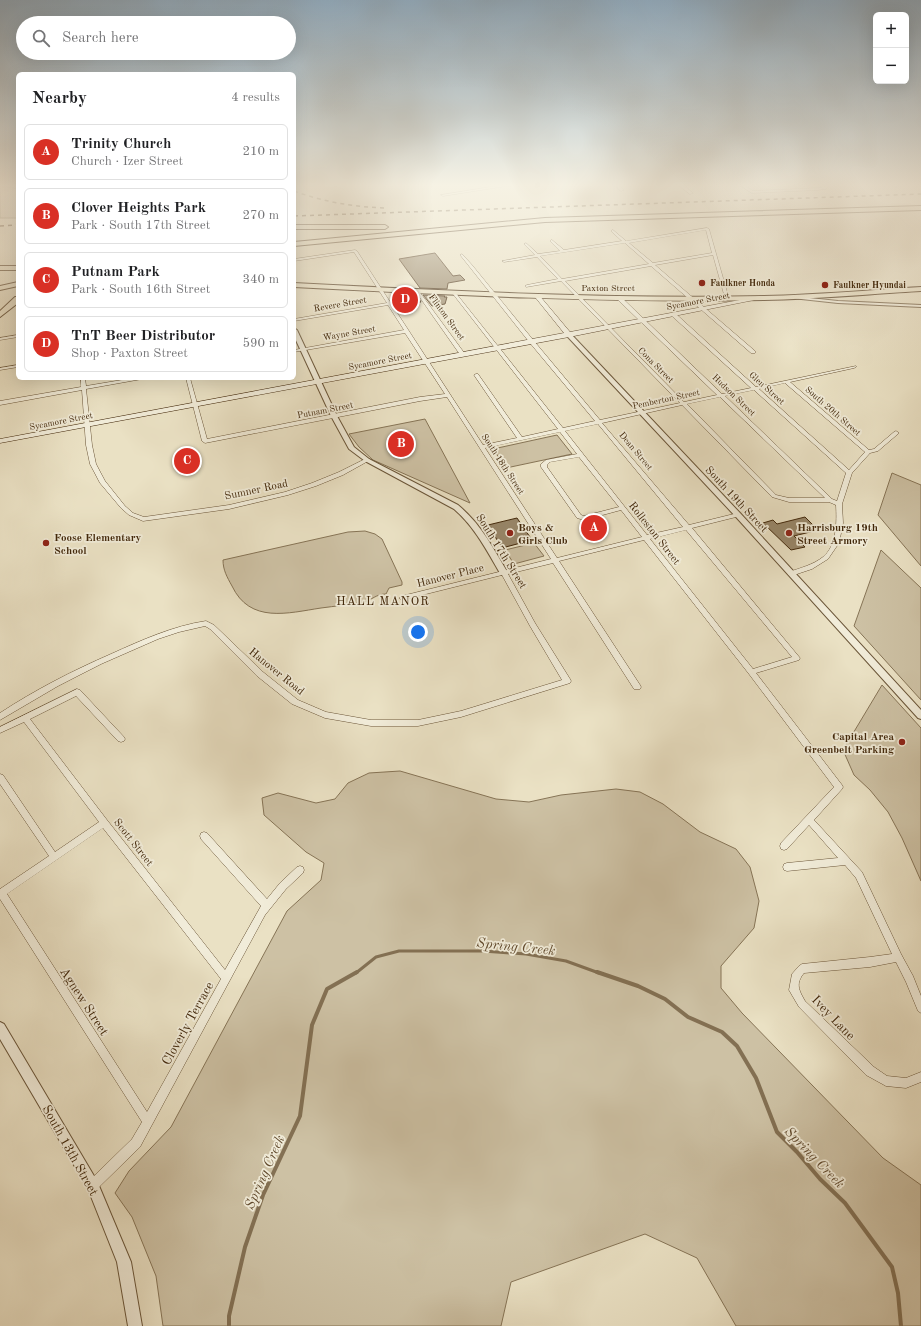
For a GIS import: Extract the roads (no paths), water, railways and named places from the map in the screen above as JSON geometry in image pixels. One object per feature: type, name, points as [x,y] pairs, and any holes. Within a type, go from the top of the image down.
[{"type":"highway","points":[[0,288],[16,284]]},
{"type":"highway","points":[[0,293],[16,289]]},
{"type":"highway","points":[[0,315],[16,301]]},
{"type":"main road","points":[[0,268],[16,268]]},
{"type":"main road","name":"Paxton Street","points":[[296,285],[537,296],[690,298],[790,297],[921,288]]},
{"type":"main road","name":"South 19th Street","points":[[537,296],[569,335]]},
{"type":"main road","name":"Sycamore Street","points":[[0,441],[762,298]]},
{"type":"street","name":"Cona Street","points":[[528,246],[774,496],[789,500],[830,500]]},
{"type":"street","points":[[557,246],[563,252]]},
{"type":"street","points":[[504,261],[602,246]]},
{"type":"street","points":[[630,246],[753,352]]},
{"type":"street","points":[[712,246],[728,298]]},
{"type":"street","name":"South 18th Street","points":[[296,260],[355,251],[637,687]]},
{"type":"street","points":[[527,286],[714,254]]},
{"type":"street","name":"Dean Street","points":[[462,255],[532,342],[797,658],[751,672]]},
{"type":"street","name":"Flinton Street","points":[[417,291],[463,354]]},
{"type":"street","name":"Rolleston Street","points":[[454,293],[751,672],[839,787],[809,820]]},
{"type":"street","name":"Hudson Street","points":[[618,297],[830,500],[839,504]]},
{"type":"street","points":[[790,297],[838,302],[921,306]]},
{"type":"street","name":"Revere Street","points":[[296,320],[389,304]]},
{"type":"street","name":"Glen Street","points":[[674,315],[849,473]]},
{"type":"street","name":"Wayne Street","points":[[296,351],[406,331]]},
{"type":"street","name":"South 17th Street","points":[[296,334],[334,416],[351,448],[367,460],[464,512],[475,525],[504,572],[532,624],[567,681]]},
{"type":"street","name":"South 19th Street","points":[[569,335],[738,515],[921,716]]},
{"type":"street","points":[[0,339],[16,336]]},
{"type":"street","points":[[0,369],[16,366]]},
{"type":"street","name":"Pemberton Street","points":[[481,447],[854,367]]},
{"type":"street","points":[[476,375],[520,439]]},
{"type":"street","points":[[83,380],[88,425]]},
{"type":"street","points":[[0,403],[130,380]]},
{"type":"street","points":[[188,380],[194,405]]},
{"type":"street","name":"South 20th Street","points":[[787,382],[868,452]]},
{"type":"street","name":"Putnam Street","points":[[194,405],[205,441],[420,399],[448,395]]},
{"type":"street","name":"Sumner Road","points":[[88,425],[89,445],[93,464],[102,482],[123,507],[132,514],[143,519],[229,505],[296,491],[346,472],[367,460]]},
{"type":"street","points":[[791,574],[810,567],[826,558],[836,543],[840,523],[839,504],[849,473],[868,452],[876,450],[896,433]]},
{"type":"street","points":[[580,454],[544,464],[544,467],[579,517],[584,518],[623,508]]},
{"type":"street","name":"Hanover Place","points":[[402,598],[738,515]]},
{"type":"street","name":"Hanover Road","points":[[0,717],[33,696],[80,671],[140,644],[206,623],[212,627],[260,674],[295,702],[325,715],[371,723],[418,723],[461,714],[567,681]]},
{"type":"street","points":[[0,730],[77,692],[121,739]]},
{"type":"street","name":"Scott Street","points":[[25,718],[104,823],[226,978]]},
{"type":"street","points":[[0,777],[54,857]]},
{"type":"street","points":[[784,846],[809,820],[859,875],[910,979],[921,1008]]},
{"type":"street","points":[[0,894],[104,823]]},
{"type":"street","points":[[204,836],[267,906]]},
{"type":"street","points":[[787,868],[847,861]]},
{"type":"street","name":"Cloverly Terrace","points":[[92,1185],[136,1143],[262,912],[283,886],[300,870]]},
{"type":"street","name":"Agnew Street","points":[[0,894],[148,1122]]},
{"type":"street","name":"Ivey Lane","points":[[898,957],[870,962],[802,969],[795,977],[794,990],[802,1004],[870,1071],[886,1081],[906,1083],[921,1077]]},
{"type":"street","name":"South 13th Street","points":[[0,1028],[92,1185],[124,1262],[135,1326]]},
{"type":"waterway","name":"Spring Creek","points":[[356,973],[376,957],[399,951],[483,951],[526,954],[566,961],[599,973]]},
{"type":"waterway","name":"Spring Creek","points":[[229,1326],[229,1316],[245,1247],[263,1195],[300,1116],[312,1025],[327,989],[357,972]]},
{"type":"waterway","name":"Spring Creek","points":[[597,972],[638,986],[665,999],[688,1017],[722,1032],[737,1046],[756,1078],[777,1132],[797,1152],[820,1179],[845,1203],[892,1267],[898,1293],[901,1326]]},
{"type":"place","name":"Faulkner Honda","points":[[702,283]]},
{"type":"place","name":"Faulkner Hyundai","points":[[825,285]]},
{"type":"place","name":"TnT Beer Distributor","points":[[405,300]]},
{"type":"place","name":"Clover Heights Park","points":[[401,444]]},
{"type":"place","name":"Putnam Park","points":[[187,461]]},
{"type":"place","name":"Trinity Church","points":[[594,528]]},
{"type":"place","name":"Boys & Girls Club","points":[[510,533]]},
{"type":"place","name":"Harrisburg 19th Street Armory","points":[[789,533]]},
{"type":"place","name":"Foose Elementary School","points":[[46,543]]},
{"type":"place","name":"Capital Area Greenbelt Parking","points":[[902,742]]},
{"type":"district","name":"HALL MANOR","points":[[383,601]]}]
